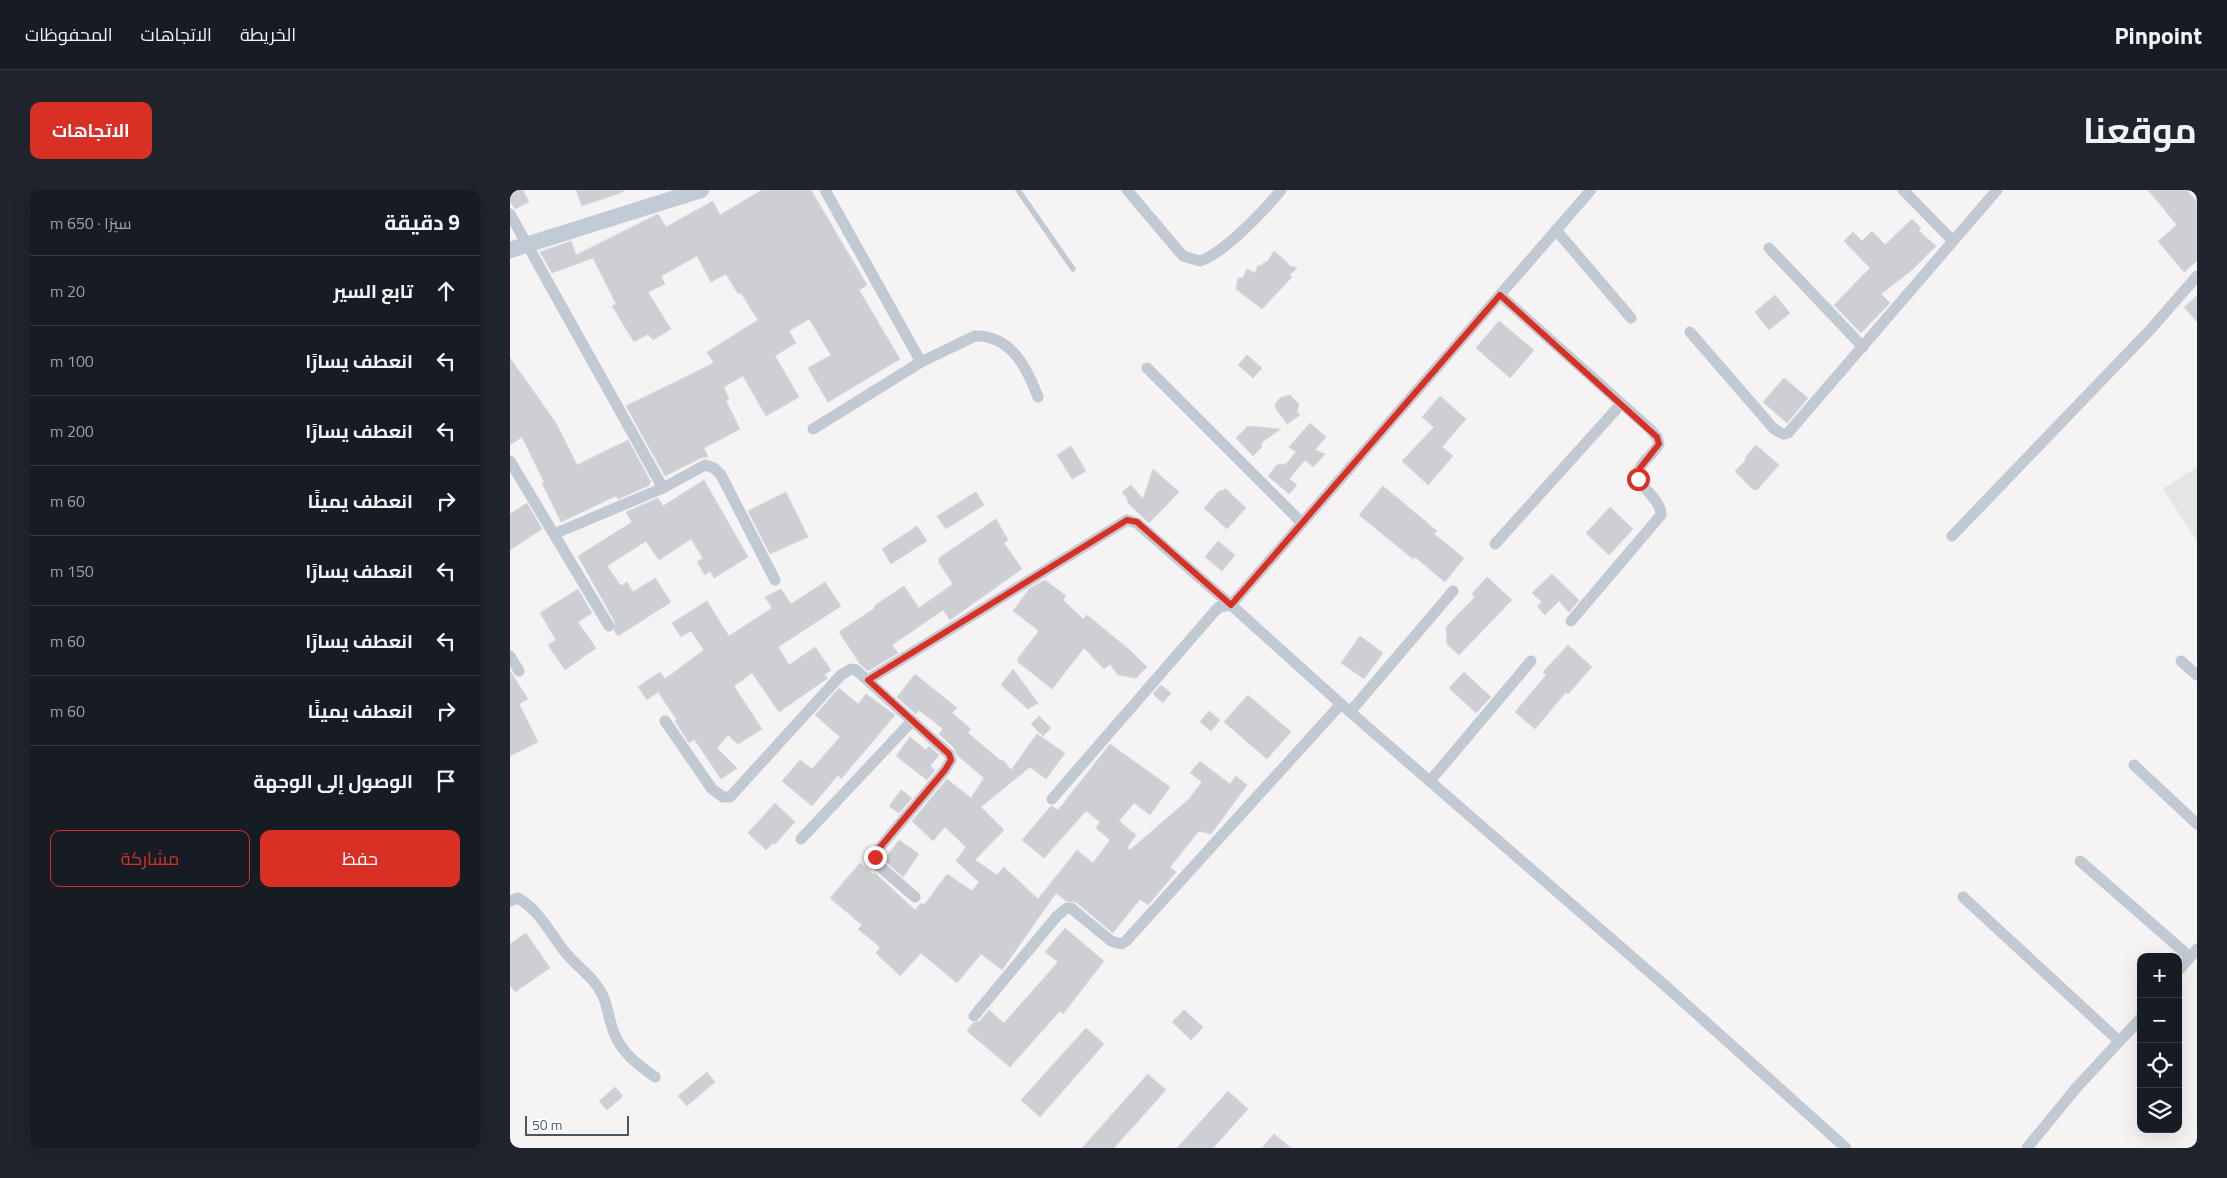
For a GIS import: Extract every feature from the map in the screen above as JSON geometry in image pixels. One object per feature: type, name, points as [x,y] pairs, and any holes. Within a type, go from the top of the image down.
[{"type":"main road","points":[[510,250],[701,190]]},
{"type":"street","points":[[825,190],[922,362]]},
{"type":"street","points":[[1127,190],[1183,256],[1200,261],[1217,253],[1270,204],[1281,190]]},
{"type":"street","points":[[1052,799],[1215,611],[1219,607],[1231,605],[1591,190]]},
{"type":"street","points":[[1903,190],[1954,241]]},
{"type":"street","points":[[1690,332],[1774,429],[1783,434],[1792,429],[1997,190]]},
{"type":"street","points":[[510,214],[526,246],[663,488]]},
{"type":"street","points":[[1556,230],[1631,318]]},
{"type":"street","points":[[1769,248],[1863,347]]},
{"type":"street","points":[[1952,536],[2144,337],[2197,276]]},
{"type":"street","points":[[1500,295],[1657,437],[1659,444],[1637,474],[1639,482],[1656,499],[1661,508],[1661,515],[1571,621]]},
{"type":"street","points":[[813,429],[922,362],[975,336],[984,336],[996,340],[1014,353],[1030,376],[1038,396]]},
{"type":"street","points":[[1148,368],[1302,523]]},
{"type":"street","points":[[1495,544],[1621,404]]},
{"type":"street","points":[[510,460],[609,626]]},
{"type":"street","points":[[554,534],[663,488],[705,465],[714,468],[721,475],[775,580]]},
{"type":"street","points":[[868,680],[1127,520],[1137,522],[1346,708],[1662,983],[1846,1148]]},
{"type":"street","points":[[974,1016],[1057,916],[1067,908],[1071,908],[1110,941],[1116,944],[1126,941],[1346,708],[1453,591]]},
{"type":"street","points":[[510,656],[519,671]]},
{"type":"street","points":[[1430,781],[1531,660]]},
{"type":"street","points":[[2181,661],[2197,676]]},
{"type":"street","points":[[665,721],[712,789],[723,797],[730,797],[846,671],[851,668],[856,670],[949,754],[951,760],[945,770],[876,852],[875,857],[878,865],[915,897]]},
{"type":"street","points":[[801,838],[912,721]]},
{"type":"street","points":[[2134,765],[2197,824]]},
{"type":"street","points":[[2080,860],[2194,953],[2182,967]]},
{"type":"street","points":[[510,901],[518,898],[527,904],[550,928],[566,953],[594,982],[603,996],[614,1033],[622,1049],[634,1062],[655,1077]]},
{"type":"street","points":[[1963,898],[2119,1041]]},
{"type":"street","points":[[2027,1148],[2077,1087],[2137,1022]]},
{"type":"lane","points":[[1018,190],[1073,269]]},
{"type":"shaded area","points":[[2197,467],[2197,541],[2163,489]]},
{"type":"building","points":[[510,190],[523,190],[529,202],[515,209],[510,201]]},
{"type":"building","points":[[576,190],[623,190],[623,192],[582,206]]},
{"type":"building","points":[[762,190],[811,190],[867,285],[859,290],[900,359],[828,402],[808,368],[831,355],[809,319],[789,331],[796,343],[775,356],[799,397],[766,416],[743,376],[724,387],[729,399],[726,401],[740,429],[704,448],[708,457],[701,458],[665,476],[626,406],[714,363],[707,352],[758,320],[741,293],[738,294],[726,274],[711,282],[697,256],[661,276],[665,284],[648,292],[671,329],[653,340],[648,334],[634,342],[612,306],[616,304],[593,258],[552,273],[540,252],[571,241],[576,255],[658,214],[666,227],[713,201],[720,215]]},
{"type":"building","points":[[2148,190],[2187,190],[2197,202],[2197,261],[2184,272],[2158,241],[2177,225]]},
{"type":"building","points":[[1912,219],[1921,228],[1919,231],[1936,246],[1912,270],[1881,294],[1890,303],[1861,333],[1834,305],[1870,268],[1844,241],[1853,232],[1862,241],[1872,231],[1885,245]]},
{"type":"building","points":[[1274,251],[1288,265],[1297,268],[1290,275],[1292,277],[1262,309],[1236,289],[1238,278],[1243,278],[1247,269],[1255,273],[1258,265],[1261,266],[1264,262],[1267,262]]},
{"type":"building","points":[[1775,295],[1790,313],[1769,330],[1755,312]]},
{"type":"building","points":[[2197,296],[2197,322],[2184,307]]},
{"type":"building","points":[[1499,321],[1534,350],[1510,378],[1476,348]]},
{"type":"building","points":[[1247,355],[1262,368],[1253,378],[1238,365]]},
{"type":"building","points":[[510,358],[556,423],[577,465],[628,440],[651,482],[650,485],[618,499],[616,496],[561,522],[522,437],[510,445]]},
{"type":"building","points":[[1784,378],[1808,398],[1787,423],[1763,402]]},
{"type":"building","points":[[1290,395],[1299,404],[1297,412],[1300,415],[1287,424],[1276,409],[1275,404],[1280,398]]},
{"type":"building","points":[[1440,396],[1466,419],[1442,447],[1453,456],[1428,485],[1402,461],[1434,427],[1422,417]]},
{"type":"building","points":[[1310,423],[1326,437],[1315,450],[1325,454],[1313,467],[1305,460],[1289,479],[1297,485],[1289,494],[1268,476],[1277,465],[1286,464],[1296,452],[1289,447]]},
{"type":"building","points":[[1248,426],[1281,429],[1261,443],[1262,447],[1253,456],[1236,438]]},
{"type":"building","points":[[1756,445],[1779,465],[1757,490],[1752,489],[1735,471],[1746,460],[1745,458]]},
{"type":"building","points":[[1071,446],[1086,471],[1072,479],[1057,455]]},
{"type":"building","points":[[1153,469],[1179,492],[1149,523],[1127,502],[1128,500],[1122,492],[1131,485],[1143,499]]},
{"type":"building","points":[[704,480],[748,557],[714,578],[710,571],[705,575],[697,562],[703,558],[691,539],[659,560],[646,541],[607,566],[621,586],[627,582],[633,592],[655,578],[671,602],[618,636],[614,631],[615,622],[578,556],[632,522],[626,512],[658,498],[663,506]]},
{"type":"building","points":[[1383,486],[1437,531],[1434,534],[1464,558],[1445,582],[1415,557],[1413,559],[1359,515]]},
{"type":"building","points":[[1226,489],[1246,508],[1227,529],[1204,508],[1218,492]]},
{"type":"building","points":[[786,492],[808,537],[770,554],[748,511]]},
{"type":"building","points":[[976,492],[984,505],[946,529],[937,516]]},
{"type":"building","points":[[527,503],[542,529],[510,550],[510,514]]},
{"type":"building","points":[[1610,507],[1633,529],[1609,555],[1586,533]]},
{"type":"building","points":[[996,519],[1008,540],[1004,543],[1022,569],[950,620],[943,610],[892,645],[898,653],[868,671],[860,664],[839,632],[904,586],[919,608],[953,584],[939,563],[939,558]]},
{"type":"building","points":[[917,526],[927,541],[891,564],[882,549]]},
{"type":"building","points":[[1218,541],[1235,555],[1222,571],[1205,557]]},
{"type":"building","points":[[1552,574],[1579,600],[1569,612],[1559,601],[1545,615],[1537,606],[1542,602],[1532,593]]},
{"type":"building","points":[[1487,577],[1512,600],[1459,655],[1447,644],[1446,627],[1475,597],[1472,594]]},
{"type":"building","points":[[1045,580],[1066,596],[1063,600],[1083,619],[1087,615],[1131,651],[1147,667],[1136,678],[1118,675],[1110,664],[1104,669],[1084,648],[1052,689],[1018,662],[1018,658],[1039,631],[1013,611],[1029,589]]},
{"type":"building","points":[[825,582],[841,606],[778,647],[789,665],[815,647],[831,670],[824,675],[828,678],[779,712],[752,673],[734,686],[762,729],[738,744],[728,735],[717,748],[737,768],[721,779],[694,739],[689,743],[675,721],[677,720],[658,692],[647,700],[638,687],[660,672],[665,679],[704,650],[691,631],[681,637],[672,623],[707,601],[729,636],[772,608],[765,597],[781,589],[791,604]]},
{"type":"building","points":[[578,589],[592,613],[578,622],[596,648],[565,670],[548,645],[556,640],[540,613]]},
{"type":"building","points":[[1360,636],[1383,653],[1364,679],[1341,663]]},
{"type":"building","points":[[1568,645],[1592,667],[1568,694],[1566,692],[1535,729],[1515,712],[1546,675],[1543,672]]},
{"type":"building","points":[[1013,669],[1038,703],[1028,709],[1001,685]]},
{"type":"building","points":[[510,671],[528,699],[519,704],[538,742],[510,756]]},
{"type":"building","points":[[1464,672],[1491,697],[1476,713],[1449,688]]},
{"type":"building","points":[[915,674],[957,708],[952,713],[971,729],[968,733],[1001,761],[1003,760],[1011,770],[1037,734],[1065,753],[1046,779],[1030,767],[981,807],[1004,830],[975,860],[997,875],[1004,867],[1038,899],[1077,850],[1093,863],[1110,840],[1096,828],[1100,822],[1086,811],[1044,858],[1022,840],[1051,806],[1058,810],[1110,744],[1170,787],[1150,815],[1134,803],[1119,821],[1136,835],[1127,848],[1130,850],[1189,799],[1202,782],[1190,773],[1200,761],[1230,784],[1236,776],[1247,785],[1211,834],[1199,831],[1170,867],[1176,872],[1148,905],[1140,899],[1113,933],[1076,902],[1066,901],[1056,893],[1002,970],[981,954],[957,983],[921,953],[900,976],[876,953],[880,947],[858,929],[862,925],[830,898],[860,863],[874,875],[875,873],[915,910],[921,903],[924,905],[947,874],[972,891],[979,882],[956,861],[966,847],[945,827],[933,841],[912,821],[947,779],[971,798],[984,778],[957,755],[954,748],[939,734],[943,729],[919,710],[916,714],[897,697]]},
{"type":"building","points":[[1161,685],[1171,693],[1163,703],[1153,694]]},
{"type":"building","points":[[839,688],[858,704],[866,694],[895,715],[841,779],[838,775],[812,806],[782,781],[800,760],[812,769],[840,737],[815,715]]},
{"type":"building","points":[[1248,695],[1291,732],[1267,759],[1224,722]]},
{"type":"building","points":[[1209,711],[1220,720],[1211,731],[1200,722]]},
{"type":"building","points":[[1039,716],[1051,728],[1043,736],[1031,724]]},
{"type":"building","points":[[910,737],[926,750],[929,746],[939,755],[930,766],[935,770],[927,780],[896,756]]},
{"type":"building","points":[[901,790],[912,798],[899,813],[889,806]]},
{"type":"building","points":[[775,803],[795,822],[775,844],[773,843],[766,850],[748,833]]},
{"type":"building","points":[[899,840],[919,854],[903,877],[884,860]]},
{"type":"building","points":[[1065,928],[1104,961],[1063,1014],[1060,1011],[1010,1067],[967,1031],[973,1023],[980,1021],[989,1010],[1004,1023],[1058,962],[1045,952]]},
{"type":"building","points":[[526,933],[550,968],[515,992],[510,985],[510,944]]},
{"type":"building","points":[[1184,1010],[1203,1027],[1191,1040],[1172,1022]]},
{"type":"building","points":[[1086,1028],[1104,1044],[1040,1117],[1021,1100]]},
{"type":"building","points":[[707,1072],[715,1082],[687,1106],[678,1096]]},
{"type":"building","points":[[1148,1074],[1166,1090],[1114,1148],[1082,1148]]},
{"type":"building","points":[[615,1087],[623,1096],[607,1110],[599,1101]]},
{"type":"building","points":[[1228,1091],[1248,1109],[1213,1148],[1177,1148]]},
{"type":"building","points":[[1274,1134],[1291,1148],[1262,1148]]},
{"type":"route","points":[[875,857],[876,852],[945,770],[951,760],[949,754],[868,680],[1127,520],[1137,522],[1231,605],[1500,295],[1657,437],[1659,444],[1640,468],[1637,474],[1638,479]]}]
